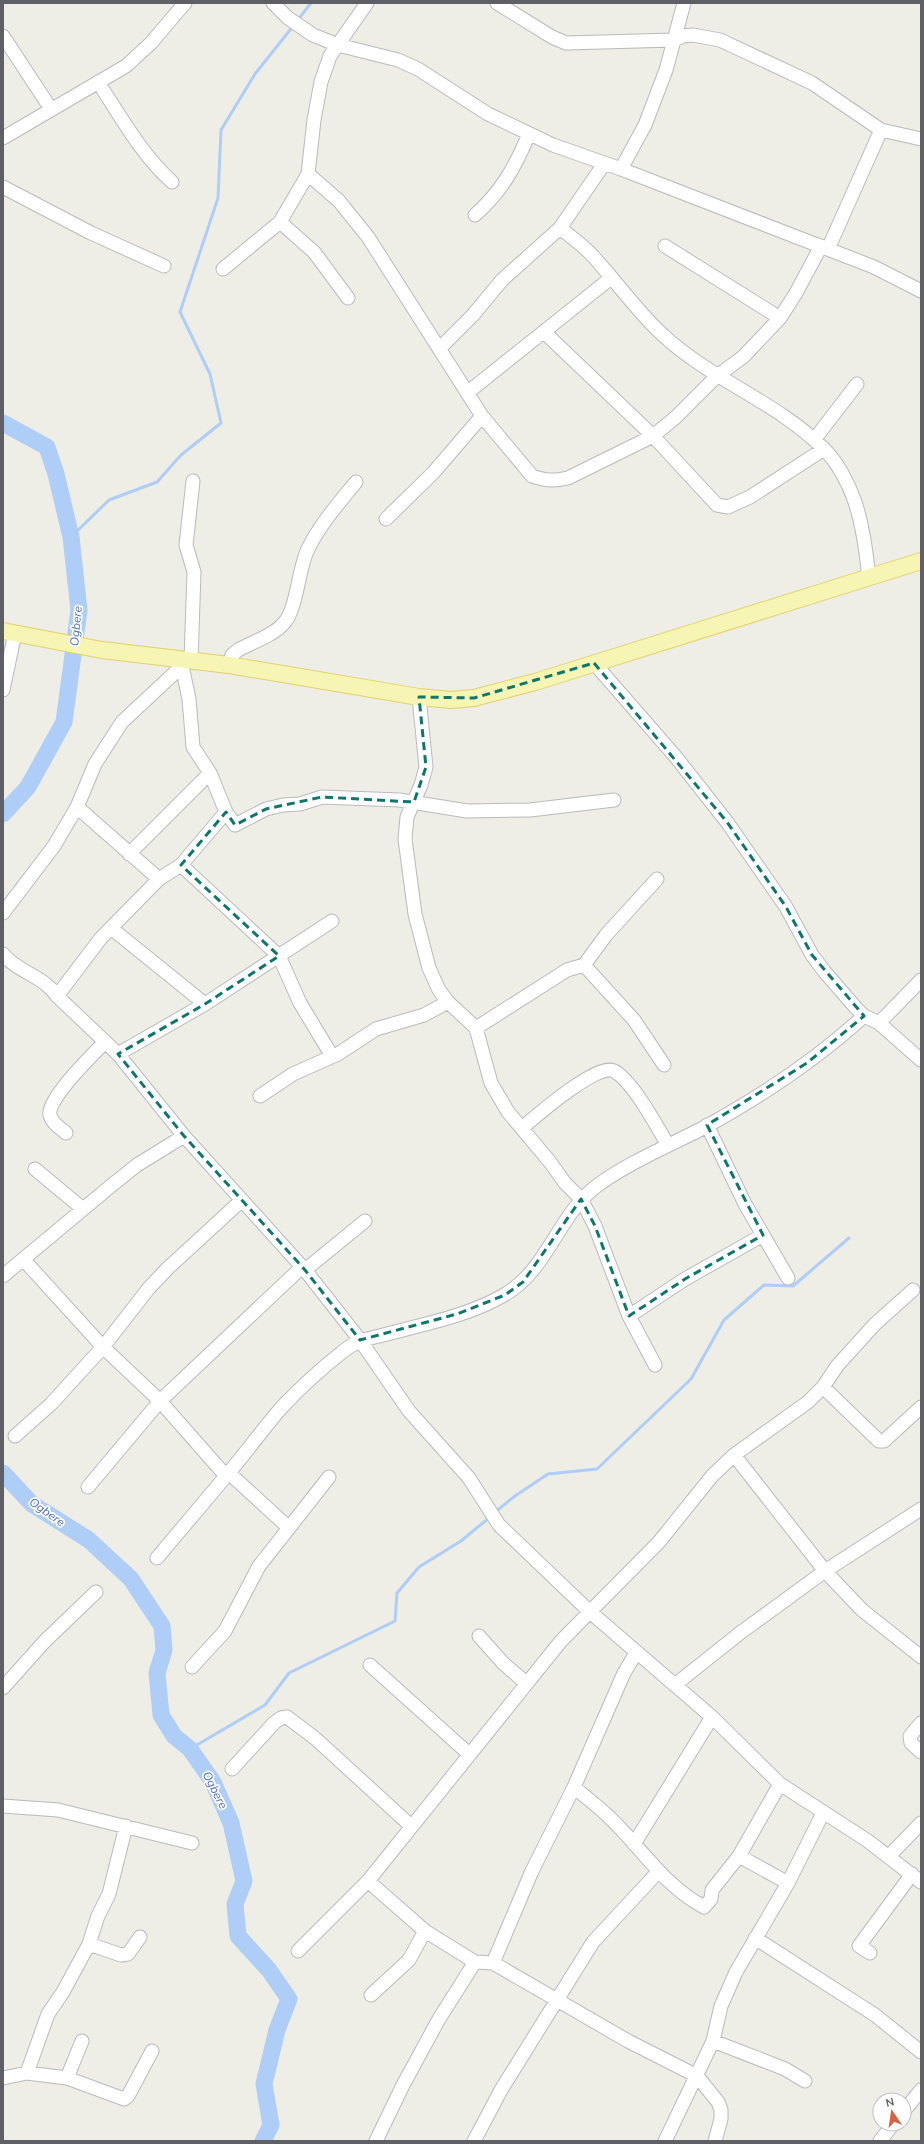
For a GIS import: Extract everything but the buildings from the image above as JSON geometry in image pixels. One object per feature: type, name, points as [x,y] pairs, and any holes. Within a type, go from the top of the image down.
[{"type":"main road","points":[[9,632],[102,650],[185,662],[229,665],[419,698],[451,700],[474,698],[594,663],[921,561]]},
{"type":"street","points":[[3,138],[126,66],[152,43],[185,3]]},
{"type":"street","points":[[273,3],[299,27],[338,45],[398,60],[418,69],[488,114],[529,134],[874,267],[921,291]]},
{"type":"street","points":[[223,269],[280,222],[308,174],[314,120],[321,82],[330,56],[367,3]]},
{"type":"street","points":[[497,3],[552,37],[566,43],[674,40],[693,35],[720,40],[745,50],[812,83],[881,130],[921,139]]},
{"type":"street","points":[[621,169],[644,124],[666,70],[684,3]]},
{"type":"street","points":[[3,36],[51,109]]},
{"type":"street","points":[[98,82],[148,157],[172,182]]},
{"type":"street","points":[[308,174],[339,201],[368,237],[399,282],[439,349],[482,416],[532,476],[544,480],[555,481],[568,478],[654,436],[676,417],[717,376],[743,357],[780,318],[824,247],[881,130]]},
{"type":"street","points":[[475,215],[501,189],[514,170],[529,134]]},
{"type":"street","points":[[439,349],[473,315],[502,280],[560,228],[604,164]]},
{"type":"street","points":[[3,187],[91,233],[164,266]]},
{"type":"street","points":[[280,222],[314,252],[348,298]]},
{"type":"street","points":[[560,228],[589,253],[646,318],[672,343],[717,376],[782,417],[824,449],[841,472],[855,502],[862,528],[869,577]]},
{"type":"street","points":[[665,246],[780,318]]},
{"type":"street","points":[[467,393],[611,278]]},
{"type":"street","points":[[544,332],[654,436],[717,505],[728,507],[750,497],[824,449]]},
{"type":"street","points":[[814,440],[858,384]]},
{"type":"street","points":[[386,519],[433,473],[482,416]]},
{"type":"street","points":[[193,482],[186,545],[194,572],[185,662],[193,747],[210,773],[226,812],[235,825],[266,809],[283,805],[300,804],[322,797],[377,798],[467,810],[530,810],[614,800]]},
{"type":"street","points":[[229,665],[232,655],[238,650],[284,624],[290,614],[300,570],[307,550],[319,528],[356,482]]},
{"type":"street","points":[[3,690],[9,632]]},
{"type":"street","points":[[3,913],[54,846],[77,807],[95,764],[122,722],[185,662]]},
{"type":"street","points":[[594,663],[675,756],[728,822],[786,907],[812,955],[845,996],[864,1016],[879,1023],[921,1060]]},
{"type":"street","points":[[419,698],[426,762],[421,785],[406,817],[405,839],[415,914],[429,968],[439,990],[448,1002],[476,1028],[491,1083],[508,1112],[565,1183],[581,1199],[596,1226],[629,1316],[655,1365]]},
{"type":"street","points":[[129,854],[210,773]]},
{"type":"street","points":[[77,807],[159,879]]},
{"type":"street","points":[[57,996],[110,928],[159,879],[182,865],[226,812]]},
{"type":"street","points":[[182,865],[279,956],[300,1003],[332,1056]]},
{"type":"street","points":[[476,1028],[567,970],[584,965],[606,935],[657,879]]},
{"type":"street","points":[[118,1054],[205,1004],[332,921]]},
{"type":"street","points":[[110,928],[205,1004]]},
{"type":"street","points":[[3,954],[11,962],[52,988],[57,996],[118,1054],[184,1136],[304,1269],[360,1340],[409,1411],[469,1478],[499,1525],[589,1611],[636,1653],[676,1684],[780,1784],[868,1841],[916,1878],[859,1946],[870,1953]]},
{"type":"street","points":[[584,965],[634,1020],[664,1065]]},
{"type":"street","points":[[879,1023],[921,980]]},
{"type":"street","points":[[260,1096],[293,1074],[332,1056],[376,1029],[424,1015],[448,1002]]},
{"type":"street","points":[[157,1558],[284,1405],[342,1352],[360,1340],[388,1334],[457,1314],[484,1305],[505,1295],[523,1282],[546,1253],[581,1199],[616,1173],[707,1125],[807,1063],[837,1041],[864,1016]]},
{"type":"street","points":[[66,1133],[53,1122],[49,1113],[51,1106],[68,1081],[105,1042]]},
{"type":"street","points":[[522,1128],[562,1096],[598,1072],[607,1069],[614,1070],[621,1076],[639,1098],[668,1145]]},
{"type":"street","points":[[707,1125],[745,1204],[788,1278]]},
{"type":"street","points":[[3,1276],[137,1166],[184,1136]]},
{"type":"street","points":[[35,1169],[83,1209]]},
{"type":"street","points":[[15,1436],[51,1404],[103,1347],[149,1288],[242,1200]]},
{"type":"street","points":[[88,1487],[160,1401],[304,1269],[365,1221]]},
{"type":"street","points":[[629,1316],[685,1279],[763,1235]]},
{"type":"street","points":[[23,1259],[103,1347],[160,1401],[227,1474],[289,1528]]},
{"type":"street","points":[[298,1951],[368,1881],[560,1641],[659,1542],[712,1476],[734,1455],[808,1402],[824,1387],[837,1366],[875,1324],[913,1290]]},
{"type":"street","points":[[824,1387],[879,1441],[884,1441],[921,1407]]},
{"type":"street","points":[[734,1455],[825,1571],[862,1610],[921,1657]]},
{"type":"street","points":[[192,1667],[225,1631],[259,1566],[329,1477]]},
{"type":"street","points":[[676,1684],[825,1571],[920,1511]]},
{"type":"street","points":[[3,1688],[44,1642],[96,1592]]},
{"type":"street","points":[[479,1636],[503,1664],[526,1683]]},
{"type":"street","points":[[493,1963],[532,1871],[574,1787],[624,1673],[636,1653]]},
{"type":"street","points":[[370,1665],[469,1754]]},
{"type":"street","points":[[232,1769],[274,1723],[281,1718],[287,1717],[316,1739],[411,1826]]},
{"type":"street","points":[[634,1844],[712,1718]]},
{"type":"street","points":[[921,1723],[910,1736],[911,1743],[921,1752]]},
{"type":"street","points":[[574,1787],[609,1817],[658,1872],[692,1900],[704,1907],[711,1899],[712,1890],[739,1856],[780,1784]]},
{"type":"street","points":[[3,1806],[58,1810],[192,1843]]},
{"type":"street","points":[[665,2141],[713,2041],[721,2006],[736,1972],[788,1884],[824,1813]]},
{"type":"street","points":[[888,1856],[921,1823]]},
{"type":"street","points":[[27,2074],[48,2014],[63,1992],[89,1944],[98,1916],[109,1894],[126,1826]]},
{"type":"street","points":[[739,1856],[788,1884]]},
{"type":"street","points":[[474,2141],[501,2090],[593,1942],[658,1872]]},
{"type":"street","points":[[368,1881],[426,1931],[475,1962],[493,1963],[628,2040],[697,2076],[718,2102],[721,2110],[722,2119],[715,2141]]},
{"type":"street","points":[[371,1995],[409,1960],[426,1931]]},
{"type":"street","points":[[89,1944],[121,1955],[128,1954],[140,1937]]},
{"type":"street","points":[[755,1938],[875,2015],[921,2052]]},
{"type":"street","points":[[376,2141],[410,2072],[439,2019],[475,1962]]},
{"type":"street","points":[[67,2078],[82,2041]]},
{"type":"street","points":[[713,2041],[785,2069],[804,2081]]},
{"type":"street","points":[[3,2078],[27,2074],[67,2078],[124,2099],[128,2096],[152,2051]]},
{"type":"street","points":[[912,2101],[921,2090]]},
{"type":"street","points":[[880,2141],[887,2132]]},
{"type":"highlighted area","points":[[594,663],[727,822],[786,907],[812,955],[864,1016],[807,1063],[707,1125],[763,1235],[685,1279],[629,1316],[595,1226],[581,1199],[523,1282],[505,1295],[457,1314],[360,1340],[305,1270],[184,1136],[118,1054],[205,1004],[279,956],[181,865],[226,812],[235,825],[266,809],[322,797],[414,802],[426,767],[419,697],[474,698]]},
{"type":"waterway","points":[[297,21],[311,3]]},
{"type":"waterway","points":[[71,537],[109,500],[157,482],[181,455],[221,423],[210,374],[180,312],[218,198],[221,130],[255,74],[294,25]]},
{"type":"waterway","name":"Ogbere","points":[[3,423],[47,447],[56,474],[71,537],[79,610],[64,722],[28,787],[3,814]]},
{"type":"waterway","points":[[494,1513],[515,1496],[548,1474],[597,1469],[691,1379],[724,1320],[764,1285],[793,1286],[849,1238]]},
{"type":"waterway","name":"Ogbere","points":[[3,1473],[32,1504],[89,1540],[131,1579],[162,1626],[164,1650],[157,1673],[161,1715],[174,1736],[190,1749],[213,1782],[231,1823],[244,1881],[235,1904],[238,1936],[269,1970],[289,1999],[277,2030],[264,2084],[271,2125],[263,2141]]},
{"type":"waterway","points":[[190,1749],[265,1705],[289,1673],[395,1621],[397,1593],[419,1567],[461,1541],[490,1517]]}]
